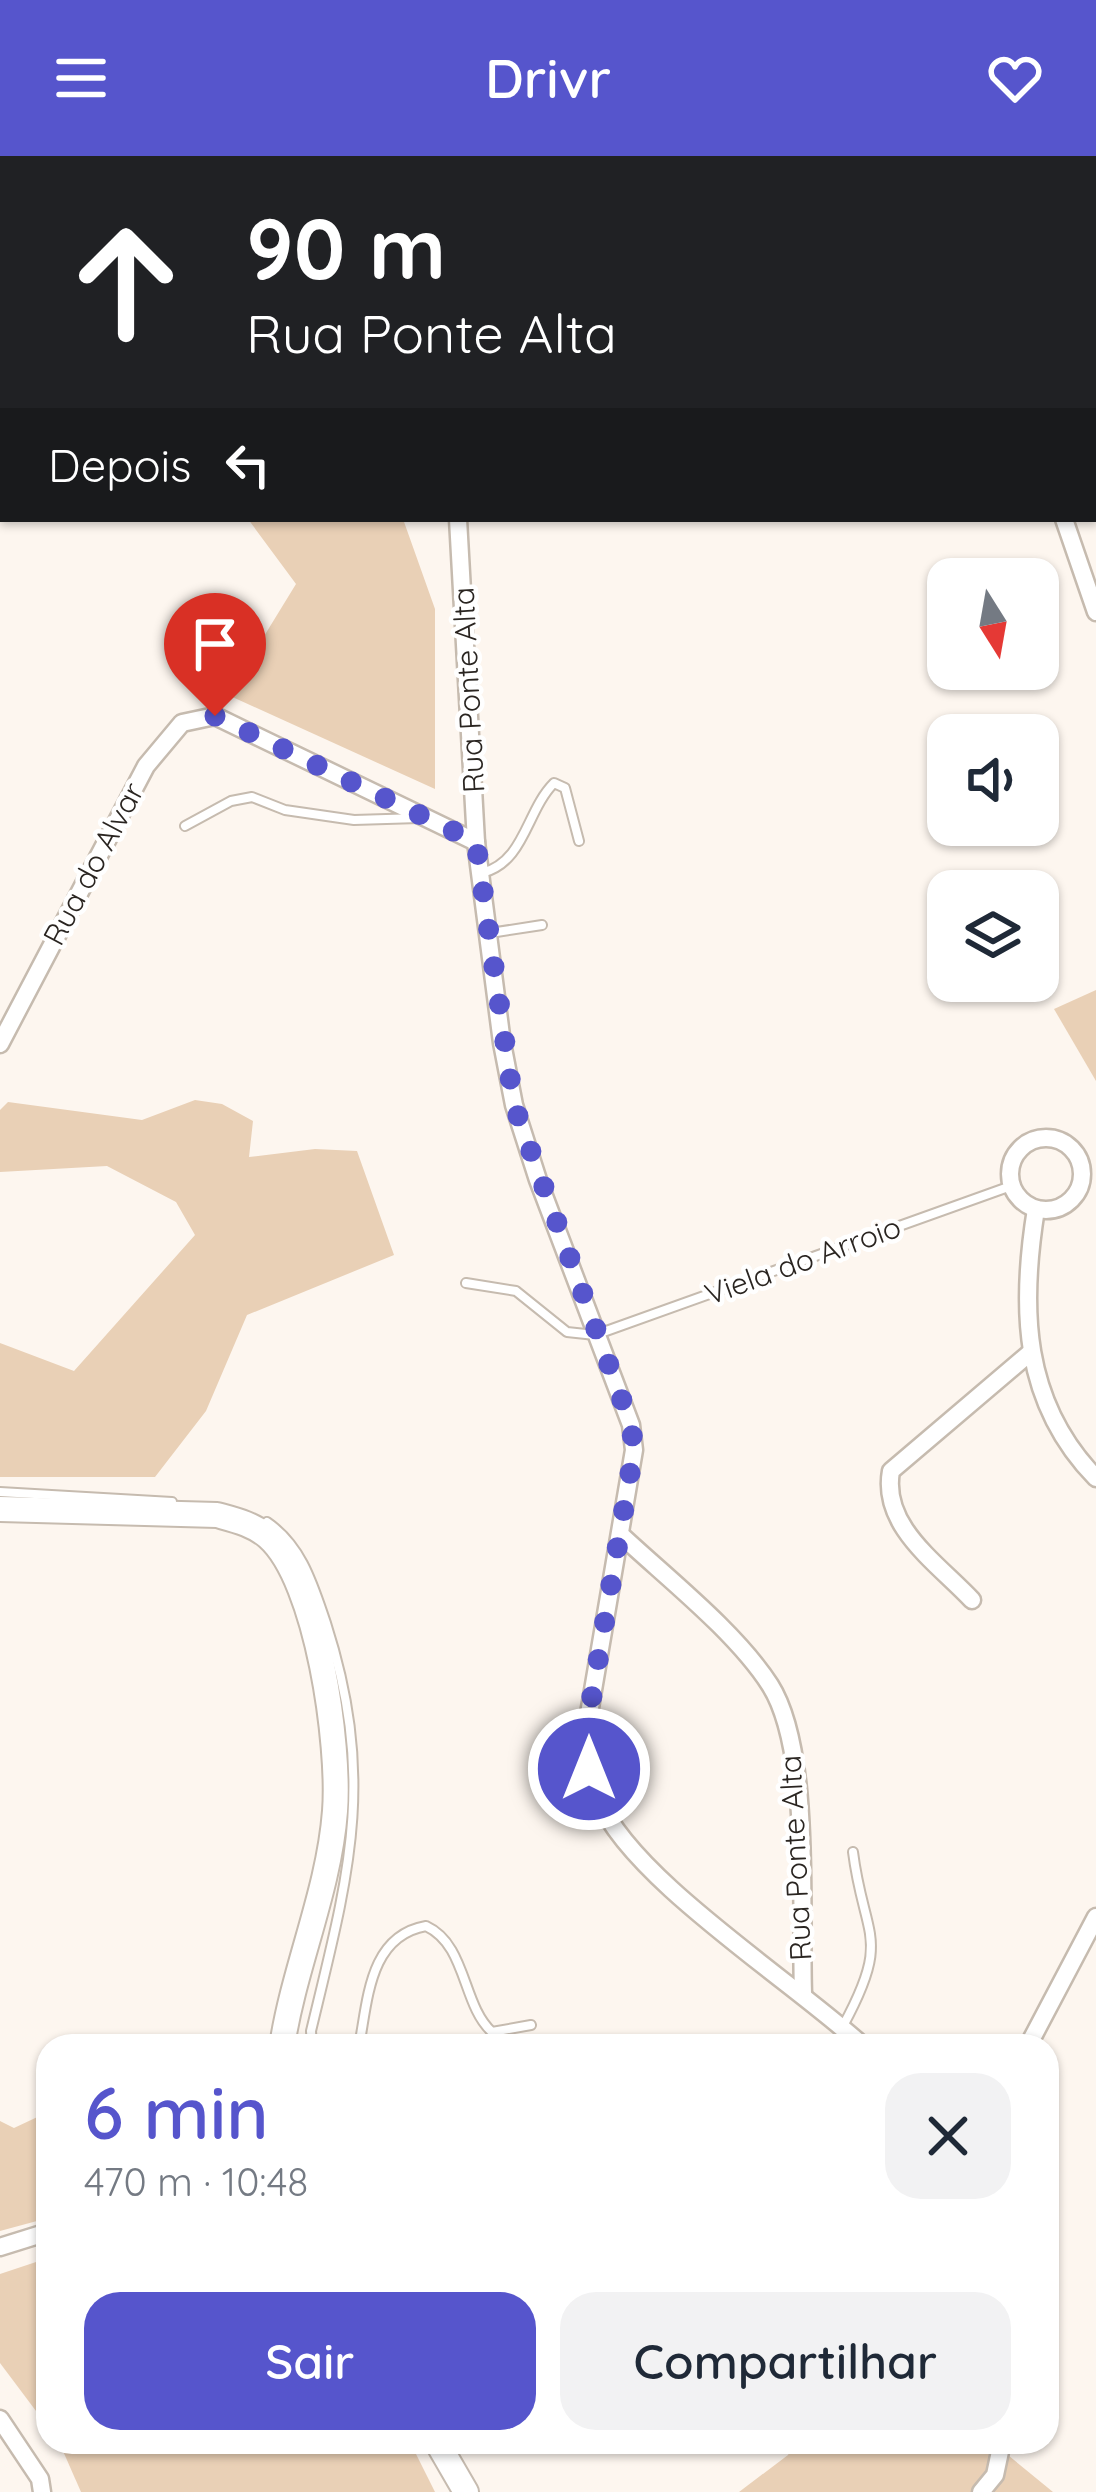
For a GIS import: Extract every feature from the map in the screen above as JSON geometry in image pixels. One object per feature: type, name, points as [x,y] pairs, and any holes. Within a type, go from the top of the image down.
[{"type":"street","name":"Rua Ponte Alta","points":[[458,522],[476,842],[514,1105],[631,1425],[634,1450],[621,1535],[755,1668],[785,1717],[796,1772],[803,1993]]},
{"type":"street","points":[[1065,522],[1096,612]]},
{"type":"street","name":"Rua do Alvar","points":[[0,1044],[146,766],[182,723],[215,716],[476,842]]},
{"type":"street","points":[[1046,1137],[1071,1147],[1079,1158],[1081,1186],[1063,1206],[1036,1209],[1011,1186],[1012,1159],[1032,1140],[1046,1137]]},
{"type":"street","points":[[1036,1209],[1025,1276],[1035,1381],[1070,1451],[1096,1478]]},
{"type":"street","points":[[972,1600],[891,1515],[886,1495],[891,1471],[1031,1352]]},
{"type":"street","points":[[0,1509],[217,1515],[249,1524],[286,1558],[306,1607],[327,1702],[335,1811],[285,2034]]},
{"type":"street","points":[[621,1535],[585,1737],[599,1802],[663,1882],[850,2034]]},
{"type":"street","points":[[1034,2034],[1096,1917]]},
{"type":"street","points":[[0,2247],[36,2236]]},
{"type":"street","points":[[0,2420],[40,2479],[42,2492]]},
{"type":"street","points":[[444,2454],[466,2492]]},
{"type":"street","points":[[981,2492],[995,2475],[999,2454]]},
{"type":"lane","points":[[480,874],[498,869],[517,850],[537,800],[554,783],[565,788],[579,841]]},
{"type":"lane","points":[[184,826],[231,801],[252,797],[285,810],[355,820],[425,817]]},
{"type":"lane","points":[[486,934],[542,925]]},
{"type":"lane","name":"Viela do Arroio","points":[[595,1335],[1011,1186]]},
{"type":"lane","points":[[466,1283],[516,1292],[567,1332],[595,1335]]},
{"type":"lane","points":[[0,1492],[234,1508],[287,1536],[311,1578],[338,1660],[355,1742],[352,1857],[311,2034]]},
{"type":"lane","points":[[842,2027],[862,1990],[874,1940],[853,1852]]},
{"type":"lane","points":[[360,2034],[374,1965],[386,1948],[426,1926],[433,1927],[462,1968],[482,2022],[492,2032],[532,2025]]},
{"type":"shaded area","points":[[250,522],[404,522],[435,609],[435,789],[228,695],[296,584]]},
{"type":"shaded area","points":[[1096,990],[1096,1081],[1054,1009]]},
{"type":"shaded area","points":[[195,1100],[222,1104],[253,1121],[249,1157],[315,1149],[357,1151],[394,1255],[247,1315],[206,1411],[155,1477],[0,1477],[0,1343],[74,1371],[195,1235],[176,1202],[107,1166],[0,1172],[0,1110],[8,1102],[142,1120]]},
{"type":"shaded area","points":[[36,2118],[36,2221],[0,2231],[0,2121],[14,2128]]},
{"type":"shaded area","points":[[36,2262],[36,2411],[0,2363],[0,2274]]},
{"type":"shaded area","points":[[64,2454],[416,2454],[435,2492],[81,2492]]},
{"type":"shaded area","points":[[1007,2454],[1053,2492],[739,2492],[788,2455]]},
{"type":"route","points":[[215,716],[476,842],[489,958],[514,1105],[631,1425],[632,1484],[600,1635],[585,1737],[589,1769]]}]
